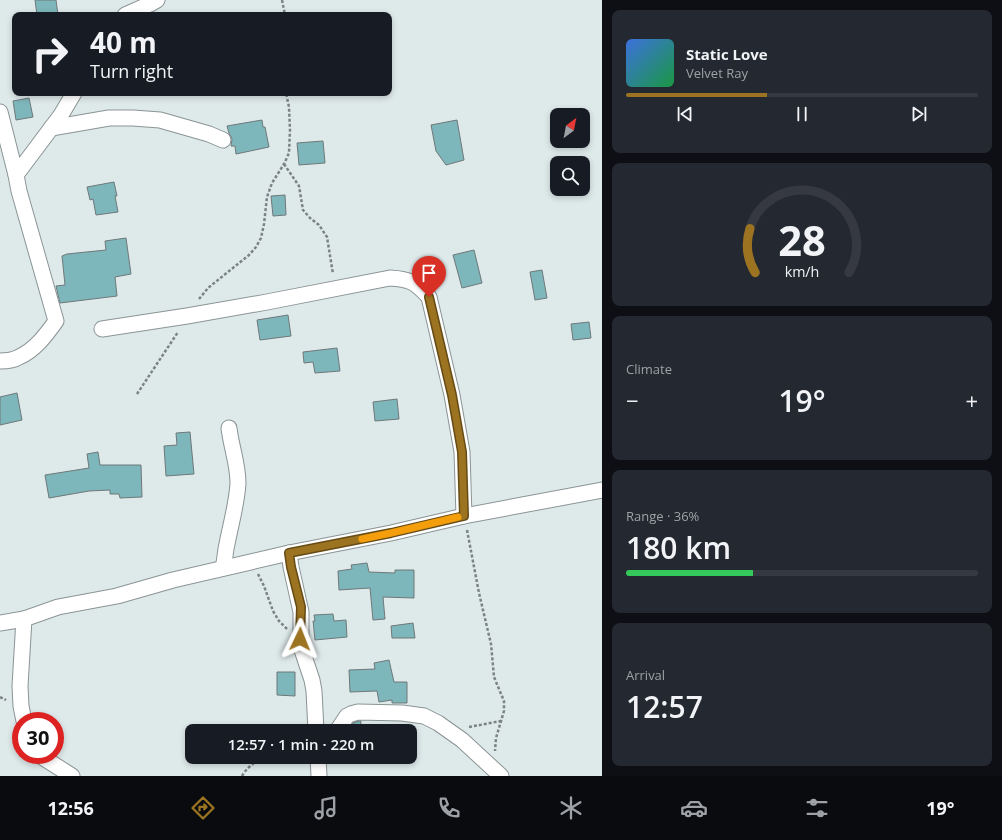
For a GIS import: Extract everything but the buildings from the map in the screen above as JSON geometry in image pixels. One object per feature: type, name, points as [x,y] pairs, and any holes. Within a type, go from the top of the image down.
[{"type":"street","points":[[132,12],[157,0]]},
{"type":"street","points":[[16,175],[61,115],[72,96]]},
{"type":"street","points":[[0,112],[19,191],[56,321],[44,337],[31,350],[19,358],[0,361]]},
{"type":"street","points":[[51,128],[109,118],[160,120],[209,134],[223,140]]},
{"type":"street","points":[[102,329],[268,302],[390,278],[403,279],[412,282],[420,287],[429,297],[452,395],[462,452],[464,516]]},
{"type":"street","points":[[223,568],[238,484],[229,428]]},
{"type":"street","points":[[0,623],[24,619],[58,607],[117,596],[252,561],[391,533],[464,516],[602,490]]},
{"type":"street","points":[[289,553],[301,607],[300,639],[301,647],[312,680],[316,724]]},
{"type":"street","points":[[22,712],[20,686],[24,619]]},
{"type":"street","points":[[342,724],[347,716],[358,712],[402,713],[424,716],[438,723],[462,740],[498,773]]},
{"type":"street","points":[[52,764],[68,775]]},
{"type":"street","points":[[318,764],[318,776]]},
{"type":"path","points":[[282,0],[284,12]]},
{"type":"path","points":[[137,394],[187,316],[208,288],[249,255],[261,238],[264,224],[266,197],[289,153],[290,130],[289,107],[287,96]]},
{"type":"path","points":[[284,164],[299,186],[303,210],[319,225],[327,237],[336,289]]},
{"type":"path","points":[[464,516],[479,593],[491,644],[494,677],[504,701],[504,711],[495,745],[498,773]]},
{"type":"path","points":[[252,561],[264,586],[273,611],[279,621],[300,639]]},
{"type":"path","points":[[446,729],[501,721]]},
{"type":"path","points":[[242,776],[253,764]]},
{"type":"slow traffic","points":[[362,539],[458,517]]},
{"type":"route","points":[[300,639],[301,607],[289,553],[391,533],[464,516],[462,452],[452,395],[429,297]]}]
